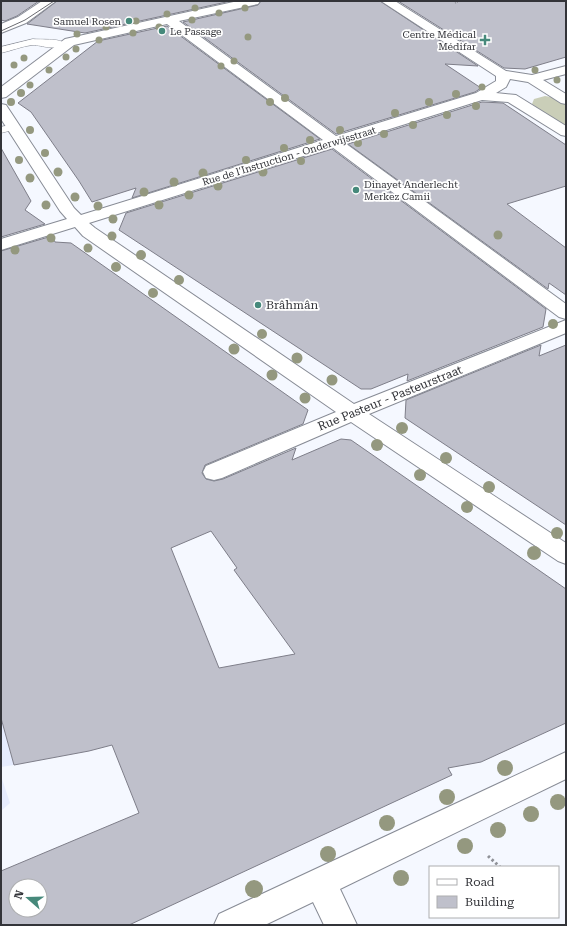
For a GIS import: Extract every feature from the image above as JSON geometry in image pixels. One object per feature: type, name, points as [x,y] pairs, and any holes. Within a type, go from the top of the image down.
[{"type":"street","points":[[2,28],[22,20],[50,1]]},
{"type":"street","points":[[1,94],[70,42],[254,1]]},
{"type":"street","points":[[387,1],[502,74],[532,80],[566,100]]},
{"type":"street","points":[[169,20],[566,313]]},
{"type":"street","points":[[1,47],[24,34]]},
{"type":"street","points":[[1,50],[34,42],[45,44],[58,43]]},
{"type":"street","points":[[532,80],[566,70]]},
{"type":"street","name":"Rue de l'Instruction - Onderwijsstraat","points":[[1,245],[481,96],[500,85],[503,81],[502,74]]},
{"type":"street","points":[[481,96],[511,98],[566,132]]},
{"type":"street","points":[[1,108],[7,128],[68,211],[89,232],[352,413],[566,555]]},
{"type":"street","name":"Rue Pasteur - Pasteurstraat","points":[[214,472],[352,413],[566,326]]},
{"type":"street","points":[[230,925],[566,765]]},
{"type":"street","points":[[320,883],[341,925]]},
{"type":"path","points":[[455,3],[460,2]]},
{"type":"path","points":[[488,856],[499,866]]},
{"type":"shaded area","points":[[1,718],[14,765],[1,767]]},
{"type":"shaded area","points":[[1,776],[10,803],[1,811]]},
{"type":"green space","points":[[545,96],[557,98],[566,103],[566,128],[532,104],[534,99]]},
{"type":"building","points":[[1,1],[39,1],[17,16],[5,21],[1,20]]},
{"type":"building","points":[[57,1],[231,1],[85,33],[27,24]]},
{"type":"building","points":[[261,1],[380,1],[478,66],[445,64],[481,88],[475,92],[336,134],[183,22],[258,5]]},
{"type":"building","points":[[398,1],[566,1],[566,57],[525,69],[504,68]]},
{"type":"building","points":[[167,26],[320,139],[132,198],[136,188],[92,202],[31,112],[18,103],[98,41]]},
{"type":"building","points":[[482,102],[503,103],[566,145],[566,186],[507,204],[566,248],[566,295],[549,283],[548,289],[348,144]]},
{"type":"building","points":[[1,148],[31,201],[25,210],[45,224],[1,237]]},
{"type":"building","points":[[332,149],[546,309],[543,327],[407,381],[408,374],[371,389],[361,389],[119,230],[126,213]]},
{"type":"building","points":[[52,236],[55,242],[71,243],[308,410],[303,424],[205,465],[202,473],[206,479],[214,481],[223,479],[296,448],[292,460],[341,439],[351,440],[566,589],[566,723],[481,762],[448,768],[452,775],[129,925],[1,925],[1,871],[139,813],[112,745],[89,751],[14,765],[1,718],[1,251]],"holes":[[[211,531],[237,568],[234,570],[295,654],[219,668],[171,548]]]},
{"type":"building","points":[[541,345],[539,356],[566,345],[566,525],[405,418],[406,400]]},
{"type":"tram line","points":[[1,31],[25,20],[54,1]]},
{"type":"place","name":"Samuel Rosen","points":[[129,21]]},
{"type":"place","name":"Le Passage","points":[[162,31]]},
{"type":"place","name":"Centre Médical Médifar","points":[[485,40]]},
{"type":"place","name":"Dinayet Anderlecht Merkez Camii","points":[[356,190]]},
{"type":"place","name":"Brâhmân","points":[[258,305]]}]
